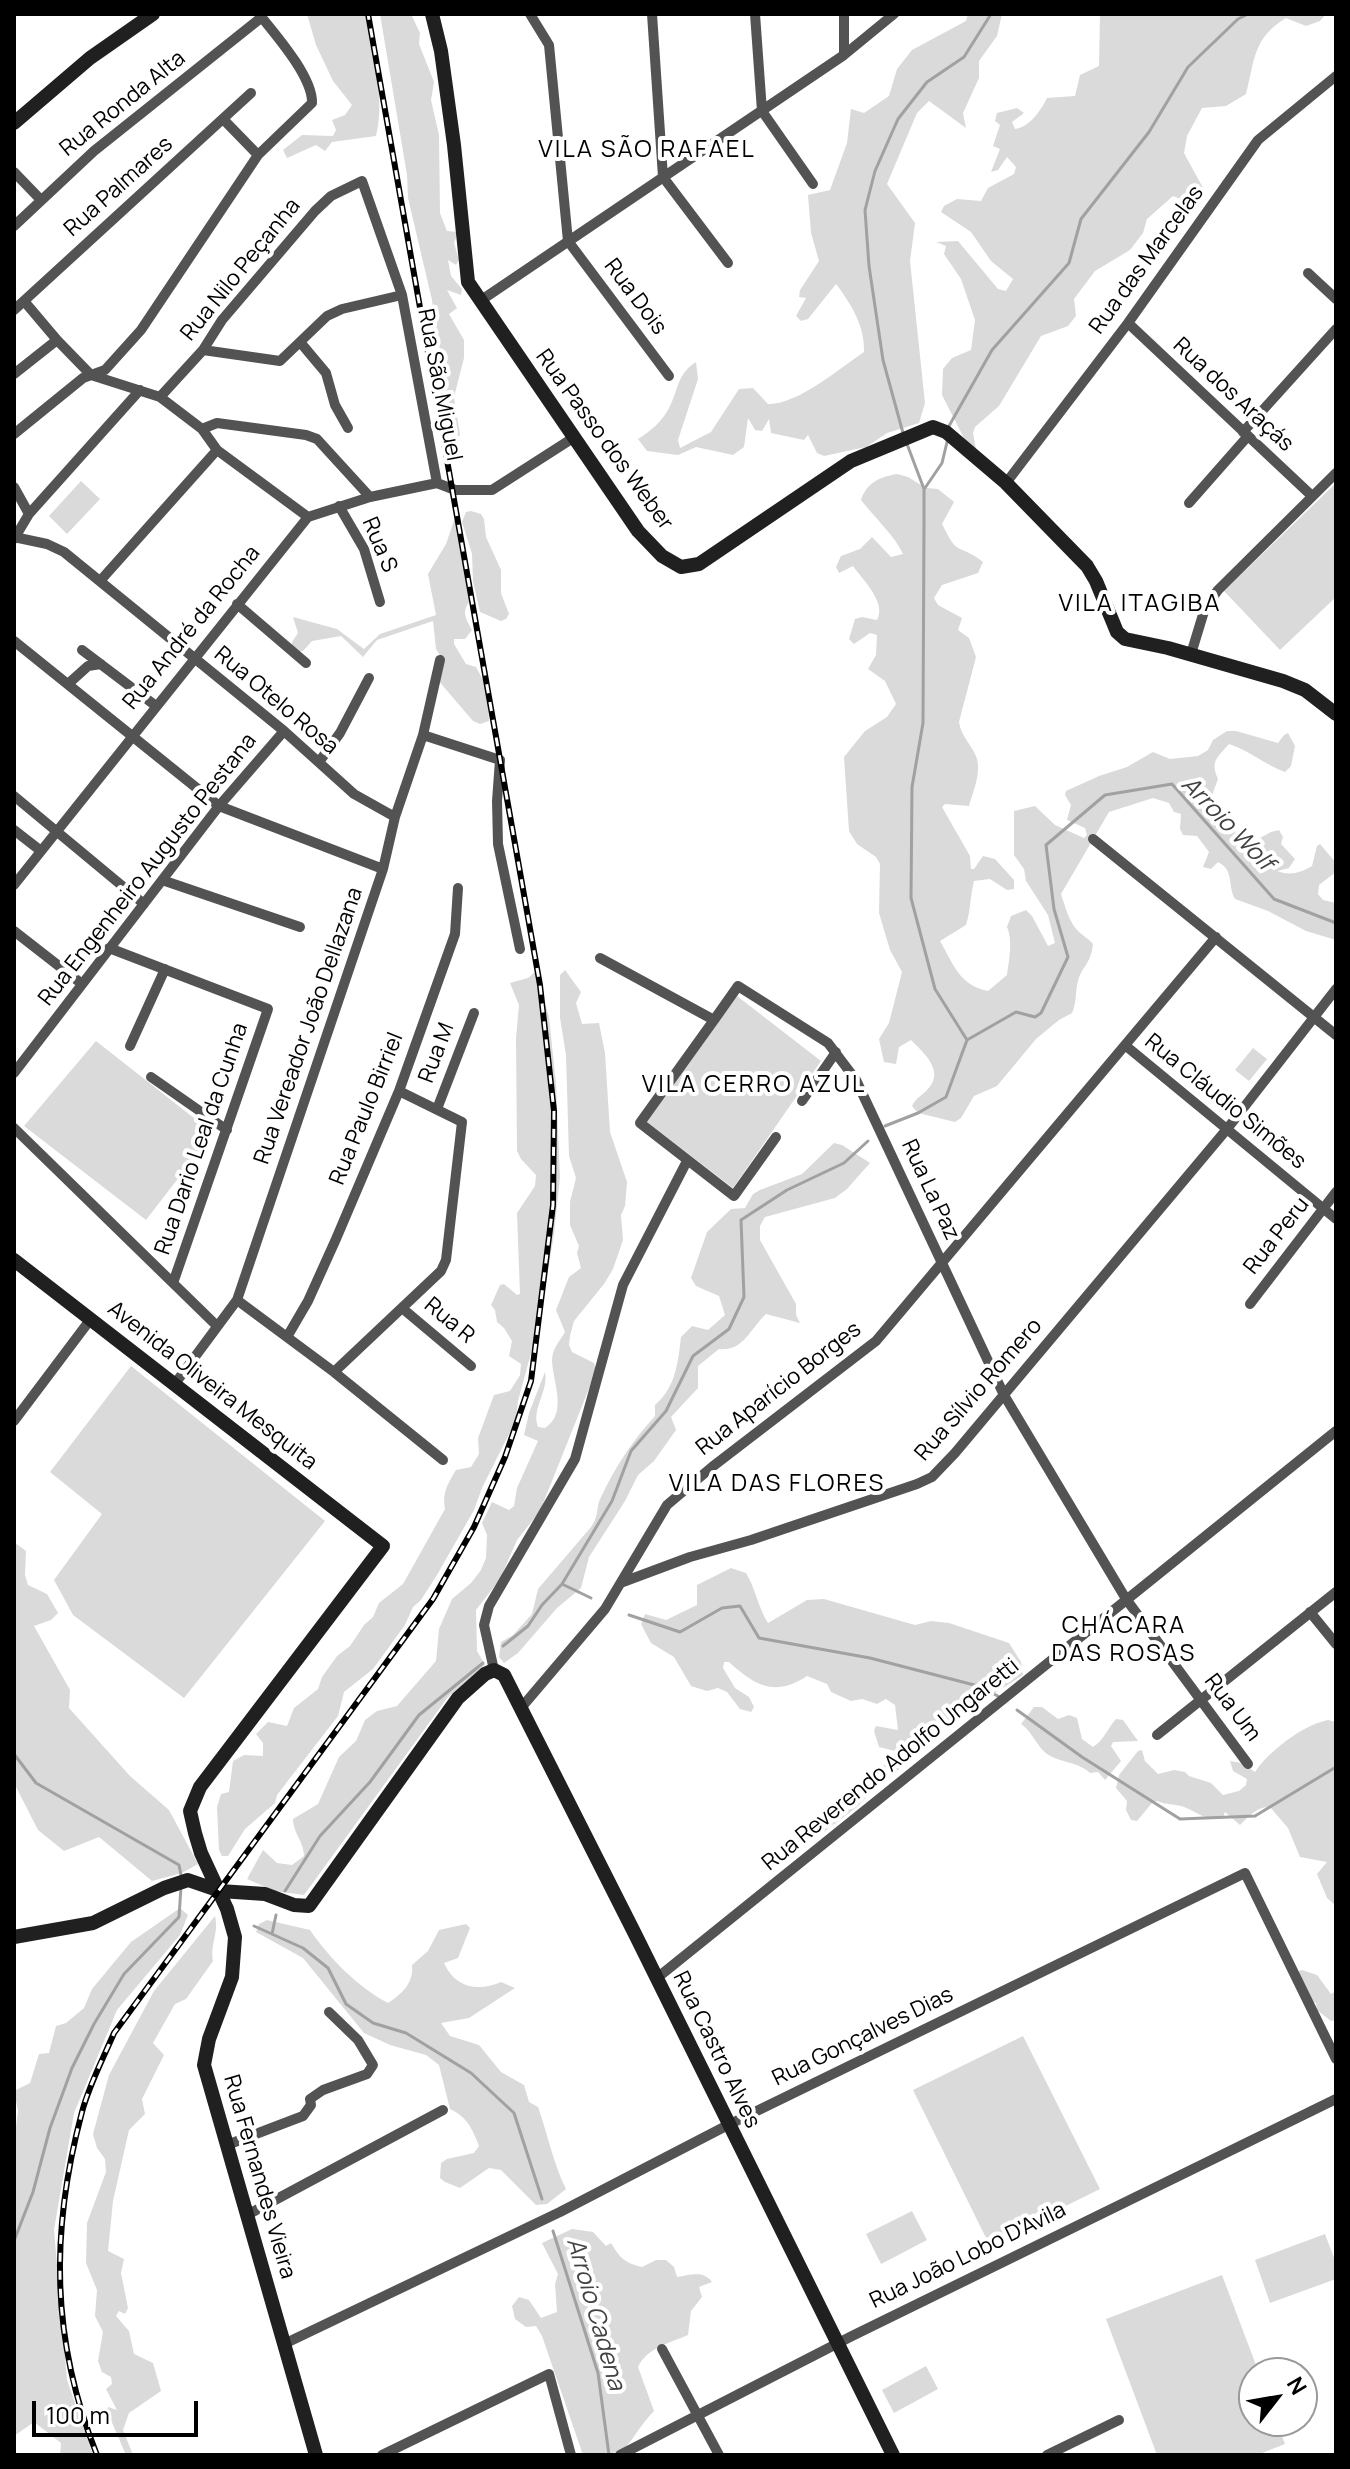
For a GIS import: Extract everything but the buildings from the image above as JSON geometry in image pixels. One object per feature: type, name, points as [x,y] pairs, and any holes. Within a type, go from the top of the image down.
[{"type":"street","points":[[14,123],[90,58],[153,14]]},
{"type":"street","name":"Rua Passo dos Weber","points":[[432,14],[450,114],[468,282],[638,531],[662,556],[681,567],[710,559],[851,461],[933,427],[946,432],[1006,483],[1087,566],[1117,632],[1125,639],[1191,654],[1283,681],[1305,690],[1336,714]]},
{"type":"street","points":[[530,14],[549,45],[568,241]]},
{"type":"street","points":[[652,14],[663,177],[728,263]]},
{"type":"street","points":[[755,14],[762,111],[813,184]]},
{"type":"street","points":[[844,14],[844,55]]},
{"type":"street","points":[[480,301],[844,55],[894,14]]},
{"type":"street","points":[[14,434],[83,378],[105,370],[141,330],[258,155],[312,103],[312,95],[289,52],[261,16]]},
{"type":"street","name":"Rua Ronda Alta","points":[[14,226],[94,151],[261,16]]},
{"type":"street","name":"Rua das Marcelas","points":[[1006,483],[1128,323],[1258,140],[1336,76]]},
{"type":"street","name":"Rua Palmares","points":[[14,310],[251,93]]},
{"type":"street","points":[[223,119],[258,155]]},
{"type":"street","points":[[14,172],[41,200]]},
{"type":"street","name":"Rua São Miguel","points":[[362,181],[402,295],[437,483]]},
{"type":"street","name":"Rua Nilo Peçanha","points":[[160,397],[203,350],[222,320],[315,211],[331,196],[362,181]]},
{"type":"street","name":"Rua Dois","points":[[568,241],[669,376]]},
{"type":"street","points":[[1308,273],[1336,299]]},
{"type":"street","name":"Rua São Miguel","points":[[203,350],[280,361],[327,316],[342,309],[402,295]]},
{"type":"street","points":[[24,301],[91,375],[160,397],[202,429],[217,450],[308,517],[370,497],[437,483],[455,490],[492,490],[573,438]]},
{"type":"street","name":"Rua dos Araçás","points":[[1128,323],[1312,496]]},
{"type":"street","points":[[1189,503],[1336,329]]},
{"type":"street","points":[[14,374],[57,340]]},
{"type":"street","points":[[300,342],[326,373],[335,405],[348,428]]},
{"type":"street","points":[[14,538],[29,514],[140,390]]},
{"type":"street","points":[[202,429],[217,423],[317,439],[370,497]]},
{"type":"street","points":[[100,581],[217,450]]},
{"type":"street","points":[[1191,654],[1205,608],[1218,590],[1336,473]]},
{"type":"street","points":[[14,487],[29,514]]},
{"type":"street","name":"Rua S","points":[[339,506],[364,549],[380,602]]},
{"type":"street","name":"Rua André da Rocha","points":[[14,885],[308,517]]},
{"type":"street","name":"Rua Otelo Rosa","points":[[14,538],[47,544],[64,552],[284,731],[354,794],[395,817]]},
{"type":"street","points":[[237,604],[306,663]]},
{"type":"street","points":[[14,641],[219,806],[383,869]]},
{"type":"street","points":[[82,650],[156,706]]},
{"type":"street","name":"Rua Vereador João Dellazana","points":[[174,1385],[237,1300],[383,869],[395,817],[423,735],[440,660]]},
{"type":"street","points":[[68,684],[88,666],[101,664]]},
{"type":"street","points":[[319,762],[340,733],[369,678]]},
{"type":"street","name":"Rua Engenheiro Augusto Pestana","points":[[14,1073],[219,806],[284,731]]},
{"type":"street","points":[[423,735],[500,760],[498,844],[520,949]]},
{"type":"street","points":[[14,796],[144,904]]},
{"type":"street","points":[[14,830],[41,851]]},
{"type":"street","points":[[1093,839],[1336,1035]]},
{"type":"street","points":[[162,880],[300,927]]},
{"type":"street","name":"Rua Paulo Birriel","points":[[287,1337],[308,1301],[399,1091],[455,934],[458,888]]},
{"type":"street","points":[[14,931],[82,984]]},
{"type":"street","name":"Rua Aparício Borges","points":[[623,1582],[667,1505],[733,1450],[876,1341],[1216,937]]},
{"type":"street","points":[[109,948],[165,969],[130,1046]]},
{"type":"street","points":[[600,958],[714,1020],[640,1123],[734,1196],[776,1137]]},
{"type":"street","name":"Rua Dario Leal da Cunha","points":[[165,969],[268,1009],[173,1283]]},
{"type":"street","name":"Rua La Paz","points":[[714,1020],[738,986],[828,1043],[856,1080],[1004,1395],[1126,1599]]},
{"type":"street","name":"Rua Sílvio Romero","points":[[623,1582],[932,1477],[1227,1129],[1336,989]]},
{"type":"street","name":"Rua M","points":[[437,1109],[474,1013]]},
{"type":"street","name":"Rua Cláudio Simões","points":[[1126,1046],[1336,1219]]},
{"type":"street","points":[[802,1101],[836,1052]]},
{"type":"street","points":[[151,1077],[227,1130]]},
{"type":"street","points":[[334,1372],[441,1271],[446,1260],[462,1122],[399,1091]]},
{"type":"street","points":[[14,1128],[217,1326]]},
{"type":"street","points":[[14,1937],[93,1923],[164,1888],[188,1880],[220,1891],[265,1894],[294,1905],[309,1906],[458,1698],[494,1670],[484,1625],[489,1606],[575,1459],[623,1285],[687,1161]]},
{"type":"street","name":"Rua Peru","points":[[1250,1304],[1336,1192]]},
{"type":"street","name":"Avenida Oliveira Mesquita","points":[[14,1260],[383,1546]]},
{"type":"street","points":[[237,1300],[334,1372],[443,1460]]},
{"type":"street","name":"Rua R","points":[[402,1308],[471,1366]]},
{"type":"street","points":[[15,1418],[90,1320]]},
{"type":"street","name":"Rua Reverendo Adolfo Ungaretti","points":[[657,1978],[1336,1431]]},
{"type":"street","name":"Rua Fernandes Vieira","points":[[316,2455],[204,2065],[209,2039],[232,1977],[235,1937],[220,1891],[201,1853],[190,1811],[200,1787],[383,1546]]},
{"type":"street","points":[[521,1708],[605,1609],[623,1582]]},
{"type":"street","points":[[1157,1735],[1336,1592]]},
{"type":"street","name":"Rua Um","points":[[1126,1599],[1248,1764]]},
{"type":"street","points":[[1310,1612],[1336,1644]]},
{"type":"street","name":"Rua Castro Alves","points":[[494,1670],[504,1675],[521,1708],[893,2455]]},
{"type":"street","name":"Rua Gonçalves Dias","points":[[284,2344],[560,2212],[728,2125],[1245,1873],[1336,2059]]},
{"type":"street","points":[[227,2145],[303,2116],[311,2105],[310,2099],[323,2090],[367,2074],[373,2065],[358,2040],[329,2012]]},
{"type":"street","name":"Rua João Lobo D'Avila","points":[[620,2455],[837,2343],[1336,2099]]},
{"type":"street","points":[[247,2215],[443,2110]]},
{"type":"street","points":[[662,2349],[719,2455]]},
{"type":"street","points":[[382,2455],[549,2374],[571,2455]]},
{"type":"street","points":[[1047,2455],[1119,2420]]},
{"type":"shaded area","points":[[307,14],[365,14],[377,75],[379,121],[376,136],[332,142],[325,151],[316,145],[287,158],[283,150],[302,135],[333,136],[336,130],[332,120],[345,115],[352,105],[333,81],[316,45]]},
{"type":"shaded area","points":[[380,14],[411,14],[420,33],[419,44],[434,82],[431,100],[439,135],[440,213],[447,231],[458,232],[454,243],[459,260],[456,265],[448,260],[451,276],[462,289],[461,295],[447,290],[457,308],[449,314],[464,340],[464,358],[454,397],[460,435],[456,438],[449,417],[444,382],[446,368],[437,340],[432,300],[408,198],[407,175]]},
{"type":"shaded area","points":[[968,14],[1002,14],[997,36],[979,61],[979,78],[963,113],[966,128],[929,101],[917,113],[887,184],[915,223],[910,261],[925,403],[919,423],[887,433],[866,447],[824,456],[817,453],[808,435],[804,440],[771,433],[769,419],[762,431],[755,430],[748,418],[744,447],[733,455],[696,447],[678,455],[647,451],[638,439],[664,417],[682,376],[696,362],[698,379],[678,440],[680,448],[711,432],[739,389],[753,388],[768,404],[779,403],[805,392],[864,352],[860,324],[836,284],[808,319],[801,321],[796,316],[806,298],[799,297],[800,290],[819,261],[811,233],[808,195],[830,190],[847,143],[851,109],[864,113],[889,96],[897,69],[912,50],[966,21]]},
{"type":"shaded area","points":[[1100,14],[1326,14],[1320,21],[1306,26],[1286,18],[1275,26],[1257,50],[1246,94],[1226,106],[1202,108],[1187,136],[1184,153],[1203,188],[1193,204],[1173,196],[1147,219],[1143,233],[1130,250],[1095,271],[1074,299],[1076,316],[1068,326],[1041,336],[999,406],[975,427],[976,449],[969,448],[942,395],[943,369],[952,358],[971,350],[975,320],[961,279],[944,254],[946,246],[936,242],[958,241],[998,289],[1006,291],[1013,279],[991,261],[971,232],[941,212],[944,206],[957,199],[981,201],[988,188],[1014,174],[1016,167],[1007,157],[998,170],[991,172],[1000,149],[993,146],[1000,125],[995,121],[997,113],[1017,108],[1024,113],[1012,122],[1015,129],[1020,128],[1038,113],[1047,98],[1075,96],[1080,75],[1099,66]]},
{"type":"shaded area","points":[[897,474],[926,488],[938,489],[954,502],[942,524],[955,546],[983,562],[978,573],[942,585],[934,598],[938,605],[962,618],[958,630],[969,638],[976,657],[959,722],[977,759],[976,783],[969,806],[945,804],[942,807],[970,856],[971,869],[983,856],[995,859],[1014,880],[1014,889],[1007,890],[990,879],[974,881],[966,925],[940,941],[964,979],[988,991],[1007,975],[1010,944],[1007,927],[1011,916],[1026,910],[1048,946],[1055,943],[1048,915],[1014,855],[1014,811],[1035,806],[1055,825],[1084,838],[1087,835],[1085,828],[1067,820],[1071,805],[1066,791],[1127,767],[1153,752],[1170,759],[1198,756],[1227,731],[1278,743],[1288,733],[1295,746],[1291,766],[1285,772],[1229,744],[1216,760],[1218,779],[1210,801],[1226,827],[1241,834],[1249,844],[1279,830],[1283,837],[1281,844],[1295,859],[1289,868],[1277,871],[1295,873],[1312,866],[1320,844],[1336,863],[1336,872],[1319,885],[1318,894],[1323,900],[1336,903],[1336,940],[1306,931],[1268,911],[1235,899],[1227,870],[1218,862],[1211,869],[1203,867],[1209,852],[1197,836],[1183,835],[1180,829],[1181,814],[1174,812],[1169,803],[1153,798],[1109,812],[1061,894],[1072,923],[1093,944],[1078,981],[1072,1013],[1036,1039],[997,1086],[974,1096],[961,1118],[955,1122],[918,1113],[912,1106],[932,1084],[934,1070],[911,1040],[899,1047],[896,1064],[884,1062],[879,1039],[889,1023],[902,972],[890,950],[879,913],[880,864],[876,857],[857,844],[849,831],[844,757],[865,731],[887,717],[896,704],[885,681],[868,669],[876,655],[877,635],[870,633],[854,644],[849,639],[855,619],[877,620],[879,606],[876,599],[853,566],[839,573],[836,567],[841,556],[860,549],[872,537],[891,557],[903,554],[890,533],[861,500],[875,481]]},
{"type":"shaded area","points":[[81,481],[100,499],[67,534],[49,516]]},
{"type":"shaded area","points":[[1336,483],[1336,597],[1280,650],[1224,591]]},
{"type":"shaded area","points":[[457,512],[474,597],[465,613],[472,630],[465,639],[454,639],[454,644],[466,664],[476,667],[487,687],[489,721],[480,724],[473,721],[437,679],[442,659],[436,649],[433,621],[377,640],[363,657],[341,636],[312,641],[303,651],[292,652],[292,642],[298,633],[293,617],[337,629],[364,649],[380,634],[436,615],[428,574],[446,544]]},
{"type":"shaded area","points":[[466,512],[481,514],[484,519],[486,537],[501,570],[501,593],[509,614],[501,621],[480,612],[473,581],[472,554],[462,522]]},
{"type":"shaded area","points":[[565,970],[581,992],[576,1003],[582,1024],[599,1023],[605,1053],[610,1132],[627,1182],[621,1215],[623,1240],[613,1269],[574,1321],[570,1336],[572,1352],[594,1363],[596,1371],[540,1511],[517,1540],[500,1579],[476,1610],[477,1651],[485,1665],[448,1697],[304,1895],[275,1891],[247,1879],[263,1850],[277,1863],[292,1865],[304,1856],[293,1819],[318,1804],[339,1757],[356,1741],[365,1720],[377,1711],[397,1706],[436,1661],[439,1629],[452,1599],[471,1583],[486,1558],[487,1535],[482,1523],[492,1502],[509,1510],[514,1506],[517,1488],[538,1441],[524,1435],[545,1372],[545,1386],[536,1420],[538,1427],[545,1428],[556,1414],[558,1397],[552,1356],[565,1332],[556,1310],[569,1277],[581,1268],[577,1253],[579,1246],[570,1225],[570,1202],[576,1178],[569,1156],[566,1055],[560,1018],[560,975]]},
{"type":"shaded area","points":[[536,971],[549,1017],[560,1177],[540,1320],[518,1401],[516,1420],[474,1510],[437,1575],[413,1607],[405,1625],[373,1669],[344,1692],[338,1716],[277,1795],[275,1803],[245,1829],[228,1856],[222,1856],[217,1807],[221,1794],[229,1792],[233,1761],[244,1755],[263,1756],[263,1743],[256,1734],[268,1722],[287,1726],[294,1708],[318,1689],[322,1677],[373,1617],[379,1603],[403,1584],[445,1509],[445,1494],[453,1475],[456,1470],[471,1467],[479,1454],[478,1438],[494,1395],[510,1391],[520,1375],[521,1364],[509,1356],[512,1341],[497,1322],[491,1305],[500,1285],[504,1284],[517,1295],[520,1294],[517,1213],[535,1186],[536,1175],[517,1151],[516,1038],[519,1005],[510,983],[528,978]]},
{"type":"shaded area","points":[[737,996],[821,1061],[733,1188],[647,1122]]},
{"type":"shaded area","points":[[96,1041],[213,1133],[146,1220],[24,1126]]},
{"type":"shaded area","points":[[1253,1048],[1267,1059],[1249,1081],[1235,1070]]},
{"type":"shaded area","points":[[834,1143],[870,1163],[835,1198],[765,1217],[760,1226],[760,1240],[796,1304],[800,1323],[766,1314],[740,1343],[719,1349],[698,1366],[698,1388],[671,1417],[676,1430],[654,1461],[638,1475],[589,1557],[581,1588],[557,1608],[518,1653],[504,1663],[499,1657],[501,1642],[513,1635],[532,1614],[538,1589],[591,1527],[612,1475],[655,1416],[655,1405],[668,1390],[675,1374],[681,1337],[692,1326],[708,1330],[725,1315],[719,1296],[696,1286],[691,1278],[707,1232],[731,1209],[745,1208],[753,1194],[802,1174]]},
{"type":"shaded area","points":[[131,1366],[325,1521],[184,1698],[73,1615],[54,1580],[102,1514],[50,1472]]},
{"type":"shaded area","points":[[14,1542],[26,1551],[25,1575],[28,1585],[47,1594],[58,1613],[51,1620],[34,1626],[70,1690],[69,1708],[130,1776],[169,1810],[198,1864],[182,1873],[152,1881],[99,1837],[64,1851],[38,1830],[14,1783]]},
{"type":"shaded area","points":[[731,1568],[746,1573],[768,1623],[807,1600],[824,1599],[915,1625],[931,1621],[949,1623],[1009,1643],[1021,1662],[1023,1675],[967,1715],[914,1739],[917,1756],[816,1838],[806,1835],[853,1800],[860,1786],[893,1757],[895,1751],[879,1747],[874,1731],[876,1726],[898,1730],[895,1705],[886,1699],[877,1704],[862,1699],[851,1701],[831,1692],[827,1684],[807,1676],[785,1686],[766,1686],[729,1662],[724,1662],[723,1668],[735,1688],[749,1697],[754,1707],[751,1712],[740,1709],[727,1692],[718,1688],[707,1691],[691,1686],[674,1657],[651,1643],[641,1624],[645,1614],[666,1620],[697,1605],[697,1585]]},
{"type":"shaded area","points":[[1034,1707],[1042,1707],[1058,1719],[1069,1715],[1077,1718],[1082,1739],[1093,1747],[1116,1719],[1123,1720],[1138,1741],[1113,1742],[1111,1746],[1121,1761],[1105,1780],[1098,1772],[1090,1773],[1043,1751],[1021,1724]]},
{"type":"shaded area","points":[[1328,1720],[1336,1722],[1336,1906],[1327,1898],[1317,1874],[1327,1862],[1300,1857],[1288,1828],[1270,1807],[1257,1810],[1240,1825],[1225,1812],[1223,1817],[1212,1819],[1184,1807],[1157,1801],[1137,1821],[1131,1820],[1126,1810],[1127,1801],[1116,1788],[1119,1775],[1142,1750],[1145,1761],[1158,1774],[1174,1770],[1185,1772],[1211,1783],[1223,1795],[1239,1791],[1246,1785],[1247,1779],[1233,1771],[1230,1761],[1242,1763],[1255,1772],[1287,1740],[1308,1727]]},
{"type":"shaded area","points":[[180,1908],[188,1915],[180,1935],[117,2010],[74,2113],[54,2230],[67,2380],[93,2455],[60,2455],[61,2443],[34,2422],[14,2436],[14,2144],[18,2111],[14,2091],[30,2083],[39,2054],[49,2053],[56,2026],[66,2023],[84,2008],[92,1989],[131,1942]]},
{"type":"shaded area","points":[[215,1916],[213,1961],[186,1999],[175,2004],[153,2043],[164,2055],[142,2099],[145,2114],[129,2130],[113,2201],[108,2251],[124,2259],[121,2273],[128,2308],[125,2314],[119,2311],[116,2316],[129,2331],[134,2354],[153,2363],[161,2391],[129,2413],[123,2430],[133,2455],[126,2455],[107,2411],[108,2407],[117,2410],[106,2389],[112,2384],[111,2377],[102,2372],[98,2361],[103,2332],[95,2316],[97,2290],[86,2263],[87,2223],[106,2172],[105,2159],[97,2148],[93,2134],[109,2075],[154,1991]]},
{"type":"shaded area","points":[[267,1920],[310,1930],[345,1971],[388,2003],[406,1987],[412,1965],[428,1951],[439,1930],[466,1924],[470,1928],[458,1958],[444,1963],[454,1978],[468,1986],[484,1987],[501,1982],[515,1988],[469,2018],[441,2023],[450,2036],[479,2045],[501,2072],[524,2085],[529,2102],[538,2107],[566,2189],[547,2204],[536,2205],[501,2170],[489,2168],[460,2188],[440,2178],[441,2163],[474,2153],[479,2146],[468,2124],[450,2109],[439,2065],[426,2055],[390,2045],[364,2033],[303,1958],[256,1932],[259,1924]]},
{"type":"shaded area","points":[[1302,1970],[1317,1975],[1331,1994],[1336,1991],[1336,2020],[1331,2021],[1317,2010],[1299,1975]]},
{"type":"shaded area","points":[[1023,2036],[1100,2189],[989,2244],[913,2090]]},
{"type":"shaded area","points":[[912,2211],[927,2240],[881,2264],[866,2234]]},
{"type":"shaded area","points":[[572,2229],[593,2232],[606,2246],[611,2243],[620,2256],[631,2264],[642,2267],[656,2260],[666,2260],[674,2267],[677,2277],[701,2275],[712,2282],[699,2287],[702,2297],[691,2311],[688,2335],[653,2351],[638,2367],[654,2411],[627,2446],[600,2455],[583,2455],[542,2336],[536,2326],[526,2327],[515,2319],[512,2306],[519,2297],[529,2300],[541,2318],[557,2312],[555,2284],[558,2274],[542,2243]]},
{"type":"shaded area","points":[[1325,2234],[1336,2263],[1336,2279],[1270,2303],[1255,2260]]},
{"type":"shaded area","points":[[1222,2275],[1253,2357],[1238,2357],[1238,2437],[1282,2437],[1285,2444],[1257,2455],[1157,2455],[1106,2319]]},
{"type":"shaded area","points":[[926,2366],[938,2389],[894,2413],[882,2390]]},
{"type":"waterway","points":[[903,433],[883,360],[869,266],[865,210],[875,171],[898,119],[927,82],[964,57],[991,14]]},
{"type":"waterway","points":[[949,426],[992,350],[1069,263],[1081,219],[1149,132],[1188,67],[1238,19],[1248,14]]},
{"type":"waterway","points":[[925,488],[942,463],[948,438]]},
{"type":"waterway","points":[[907,444],[924,489],[923,723],[912,787],[911,898],[935,989],[967,1040]]},
{"type":"waterway","name":"Arroio Wolf","points":[[885,1126],[918,1113],[946,1097],[967,1040],[1016,1012],[1035,1017],[1041,1013],[1068,957],[1054,909],[1046,845],[1105,795],[1172,784],[1274,899],[1336,923]]},
{"type":"waterway","points":[[503,1646],[528,1626],[562,1584],[612,1501],[631,1451],[666,1411],[693,1356],[729,1329],[744,1297],[741,1220],[787,1190],[844,1163],[868,1141]]},
{"type":"waterway","points":[[562,1584],[591,1598]]},
{"type":"waterway","points":[[629,1615],[680,1632],[722,1608],[740,1606],[759,1638],[870,1658],[982,1687],[1001,1698]]},
{"type":"waterway","points":[[285,1891],[320,1836],[370,1782],[419,1715],[483,1663]]},
{"type":"waterway","points":[[1017,1710],[1082,1757],[1180,1819],[1255,1816],[1336,1767]]},
{"type":"waterway","name":"Arroio Cadena","points":[[14,1754],[36,1783],[179,1865],[181,1875]]},
{"type":"waterway","points":[[14,2241],[33,2192],[50,2128],[72,2068],[124,1974],[179,1917],[181,1887]]},
{"type":"waterway","points":[[272,1934],[276,1915]]},
{"type":"waterway","name":"Arroio Cadena","points":[[254,1926],[303,1948],[328,1968],[346,2004],[373,2023],[406,2033],[471,2073],[514,2113],[542,2199]]},
{"type":"waterway","name":"Arroio Cadena","points":[[553,2231],[598,2373],[609,2455]]},
{"type":"waterway","points":[[14,2296],[14,2370]]},
{"type":"railway","points":[[97,2455],[71,2370],[60,2285],[64,2200],[88,2092],[114,2033],[433,1599],[474,1527],[505,1457],[531,1381],[553,1205],[554,1111],[540,985],[368,14]]},
{"type":"district","name":"VILA SÃO RAFAEL","points":[[647,150]]},
{"type":"district","name":"VILA ITAGIBA","points":[[1140,604]]},
{"type":"district","name":"VILA CERRO AZUL","points":[[754,1085]]},
{"type":"district","name":"VILA DAS FLORES","points":[[777,1484]]},
{"type":"district","name":"CHÁCARA DAS ROSAS","points":[[1124,1640]]}]
